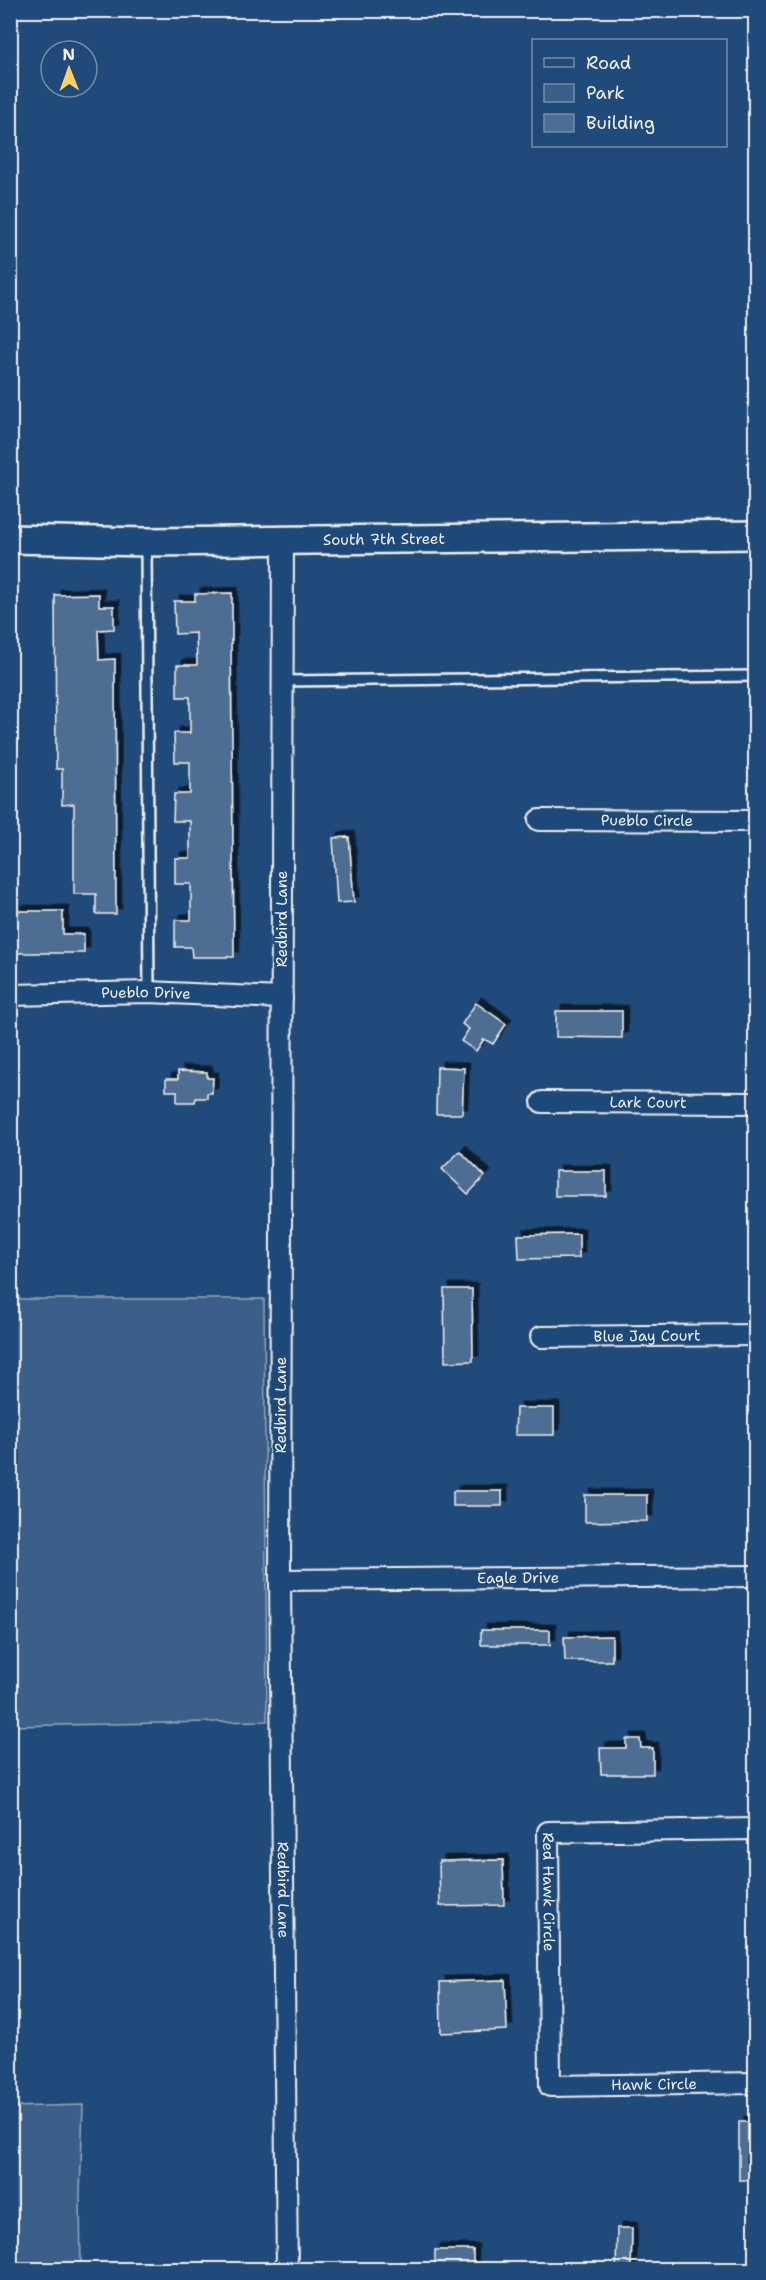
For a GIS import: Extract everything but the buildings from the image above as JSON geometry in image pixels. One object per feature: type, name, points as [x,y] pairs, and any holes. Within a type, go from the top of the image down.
[{"type":"main road","name":"South 7th Street","points":[[10,539],[146,542],[756,535]]},
{"type":"street","name":"Redbird Lane","points":[[282,540],[280,1580],[287,2270]]},
{"type":"street","name":"Pueblo Circle","points":[[539,820],[756,820]]},
{"type":"street","name":"Pueblo Drive","points":[[10,995],[149,992],[282,998]]},
{"type":"street","name":"Lark Court","points":[[542,1102],[756,1103]]},
{"type":"street","name":"Blue Jay Court","points":[[541,1337],[756,1335]]},
{"type":"street","name":"Eagle Drive","points":[[280,1580],[756,1576]]},
{"type":"street","name":"Red Hawk Circle","points":[[550,2086],[548,1833],[756,1829]]},
{"type":"street","name":"Hawk Circle","points":[[550,2086],[756,2083]]},
{"type":"lane","points":[[146,542],[149,992]]},
{"type":"lane","points":[[282,681],[756,676]]},
{"type":"green space","points":[[11,1299],[264,1299],[267,1721],[11,1726]]},
{"type":"green space","points":[[83,2105],[80,2195],[81,2269],[11,2269],[11,2107]]}]
